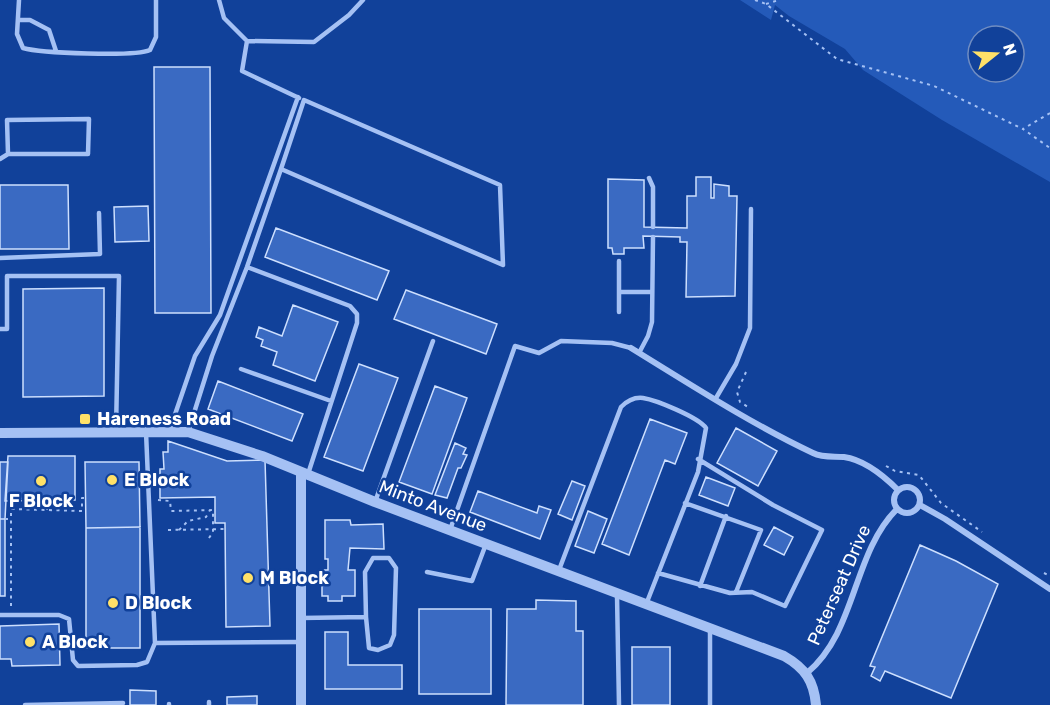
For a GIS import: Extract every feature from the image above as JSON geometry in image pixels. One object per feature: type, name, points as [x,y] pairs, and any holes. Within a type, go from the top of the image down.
[{"type":"street","points":[[631,348],[819,456],[844,457],[860,462],[881,474],[898,490]]},
{"type":"street","name":"Minto Avenue","points":[[0,433],[188,432],[262,456],[375,502],[617,593],[647,602],[784,656],[800,664],[807,673]]},
{"type":"street","points":[[301,705],[304,475]]},
{"type":"street","points":[[907,486],[915,489],[920,496],[920,505],[909,513],[897,509],[894,497],[898,490],[907,486]]},
{"type":"street","points":[[920,505],[945,519],[1050,589]]},
{"type":"street","name":"Peterseat Drive","points":[[807,673],[819,662],[831,644],[877,533],[897,509]]},
{"type":"street","points":[[807,673],[815,691],[816,705]]},
{"type":"lane","points":[[19,0],[18,34],[23,48],[35,52],[146,52],[150,50],[156,37],[156,0]]},
{"type":"lane","points":[[219,0],[224,18],[247,40],[314,42],[349,15],[363,0]]},
{"type":"lane","points":[[19,20],[30,20],[49,30],[56,51]]},
{"type":"lane","points":[[247,40],[242,71],[500,185],[502,264],[281,169]]},
{"type":"lane","points":[[169,432],[195,356],[220,315],[298,97]]},
{"type":"lane","points":[[188,432],[212,356],[248,267],[304,100]]},
{"type":"lane","points":[[0,159],[8,154],[88,154],[89,119],[7,120],[8,154]]},
{"type":"lane","points":[[649,178],[653,187],[653,227]]},
{"type":"lane","points":[[716,398],[736,364],[750,328],[751,209]]},
{"type":"lane","points":[[0,258],[100,254],[99,213]]},
{"type":"lane","points":[[639,353],[651,330],[653,237]]},
{"type":"lane","points":[[619,261],[619,312]]},
{"type":"lane","points":[[248,267],[350,306],[357,314],[357,322],[331,401],[304,475]]},
{"type":"lane","points":[[0,329],[7,329],[7,276],[119,276],[116,432]]},
{"type":"lane","points":[[619,292],[651,292]]},
{"type":"lane","points":[[375,502],[433,340]]},
{"type":"lane","points":[[450,530],[515,346],[539,353],[561,341],[612,343],[631,348]]},
{"type":"lane","points":[[241,369],[331,401]]},
{"type":"lane","points":[[559,570],[621,406],[643,398],[699,420],[706,428],[698,459],[698,472],[647,602]]},
{"type":"lane","points":[[0,615],[59,615],[69,619],[73,660],[78,666],[137,665],[147,662],[155,643],[146,432]]},
{"type":"lane","points":[[658,573],[700,586],[736,592],[752,592],[785,606],[822,530],[773,505],[698,459]]},
{"type":"lane","points":[[686,502],[761,530],[736,592]]},
{"type":"lane","points":[[700,586],[726,516]]},
{"type":"lane","points":[[427,572],[472,581],[486,544]]},
{"type":"lane","points":[[373,558],[389,558],[396,568],[394,635],[390,645],[378,650],[369,648],[366,617],[365,572],[373,558]]},
{"type":"lane","points":[[617,593],[619,705]]},
{"type":"lane","points":[[301,618],[366,617]]},
{"type":"lane","points":[[710,628],[710,705]]},
{"type":"lane","points":[[155,643],[301,642]]},
{"type":"lane","points":[[25,705],[123,704]]},
{"type":"path","points":[[755,0],[766,4],[837,59],[934,86],[1023,129],[1050,148]]},
{"type":"path","points":[[766,4],[779,0]]},
{"type":"path","points":[[1023,129],[1050,112]]},
{"type":"path","points":[[11,615],[11,509],[82,510],[82,498],[85,498]]},
{"type":"path","points":[[148,499],[170,501],[171,511],[213,510]]},
{"type":"path","points":[[47,500],[47,510]]},
{"type":"path","points":[[209,538],[213,529],[213,510]]},
{"type":"path","points":[[179,530],[188,521],[206,517],[213,510]]},
{"type":"path","points":[[5,519],[11,519]]},
{"type":"path","points":[[168,530],[225,529]]},
{"type":"shaded area","points":[[740,0],[1050,0],[1050,182],[942,120],[863,70],[845,49],[789,16],[775,5],[771,20]]},
{"type":"building","points":[[154,67],[210,67],[211,313],[155,313]]},
{"type":"building","points":[[696,177],[711,177],[711,198],[714,198],[714,184],[729,186],[729,196],[737,196],[735,296],[686,297],[687,242],[680,242],[680,237],[643,236],[644,248],[624,248],[624,254],[613,254],[612,248],[608,248],[608,179],[644,180],[644,227],[687,228],[687,196],[696,196]]},
{"type":"building","points":[[0,185],[68,185],[69,249],[0,249]]},
{"type":"building","points":[[148,206],[149,241],[115,242],[114,207]]},
{"type":"building","points":[[276,228],[389,271],[377,300],[265,257]]},
{"type":"building","points":[[104,288],[104,396],[23,397],[23,289]]},
{"type":"building","points":[[406,290],[497,324],[486,354],[394,319]]},
{"type":"building","points":[[293,305],[338,322],[315,381],[273,365],[277,352],[261,346],[263,340],[256,337],[259,327],[282,336]]},
{"type":"building","points":[[359,364],[398,378],[363,471],[324,457]]},
{"type":"building","points":[[218,381],[303,414],[292,441],[208,409]]},
{"type":"building","points":[[435,386],[467,398],[432,494],[399,482]]},
{"type":"building","points":[[650,419],[687,433],[675,464],[665,460],[629,555],[602,544]]},
{"type":"building","points":[[736,428],[777,451],[758,486],[717,463]]},
{"type":"building","name":"M Block","points":[[168,441],[227,461],[265,460],[270,626],[226,627],[225,523],[215,523],[215,497],[160,498],[160,469],[164,469],[163,452],[168,452]]},
{"type":"building","points":[[455,443],[466,448],[463,454],[467,455],[461,468],[458,468],[447,498],[435,495]]},
{"type":"building","name":"F Block","points":[[8,456],[75,456],[75,500],[5,501]]},
{"type":"building","points":[[0,462],[8,462],[5,519],[0,519]]},
{"type":"building","name":"E Block","points":[[85,462],[139,462],[140,527],[86,528]]},
{"type":"building","points":[[706,477],[735,488],[728,506],[699,495]]},
{"type":"building","points":[[572,481],[585,486],[572,520],[558,514]]},
{"type":"building","points":[[478,491],[537,513],[539,506],[551,510],[540,539],[470,512]]},
{"type":"building","points":[[588,511],[607,519],[594,553],[575,546]]},
{"type":"building","points":[[0,519],[5,519],[5,596],[0,596]]},
{"type":"building","points":[[325,520],[350,520],[351,525],[383,524],[384,549],[350,548],[348,570],[355,570],[355,596],[342,596],[342,601],[328,601],[328,596],[322,596],[322,570],[328,570],[328,559],[325,559]]},
{"type":"building","name":"D Block","points":[[140,527],[140,648],[86,648],[86,528]]},
{"type":"building","points":[[774,527],[793,537],[784,555],[764,545]]},
{"type":"building","points":[[920,545],[998,584],[951,698],[885,671],[880,681],[871,676],[875,667],[870,666]]},
{"type":"building","points":[[536,600],[576,601],[576,631],[583,631],[583,705],[506,705],[507,609],[536,609]]},
{"type":"building","points":[[419,609],[491,609],[491,694],[419,694]]},
{"type":"building","name":"A Block","points":[[59,624],[60,665],[12,666],[11,659],[0,659],[0,626]]},
{"type":"building","points":[[325,632],[348,632],[348,665],[402,665],[402,689],[325,689]]},
{"type":"building","points":[[632,647],[670,647],[670,705],[632,705]]},
{"type":"building","points":[[130,690],[156,691],[156,705],[130,705]]},
{"type":"building","points":[[257,696],[257,705],[227,705],[227,697]]},
{"type":"place","name":"Hareness Road","points":[[85,419]]},
{"type":"place","name":"E Block","points":[[112,480]]},
{"type":"place","name":"F Block","points":[[41,481]]},
{"type":"place","name":"M Block","points":[[248,578]]},
{"type":"place","name":"D Block","points":[[113,603]]},
{"type":"place","name":"A Block","points":[[30,642]]}]
